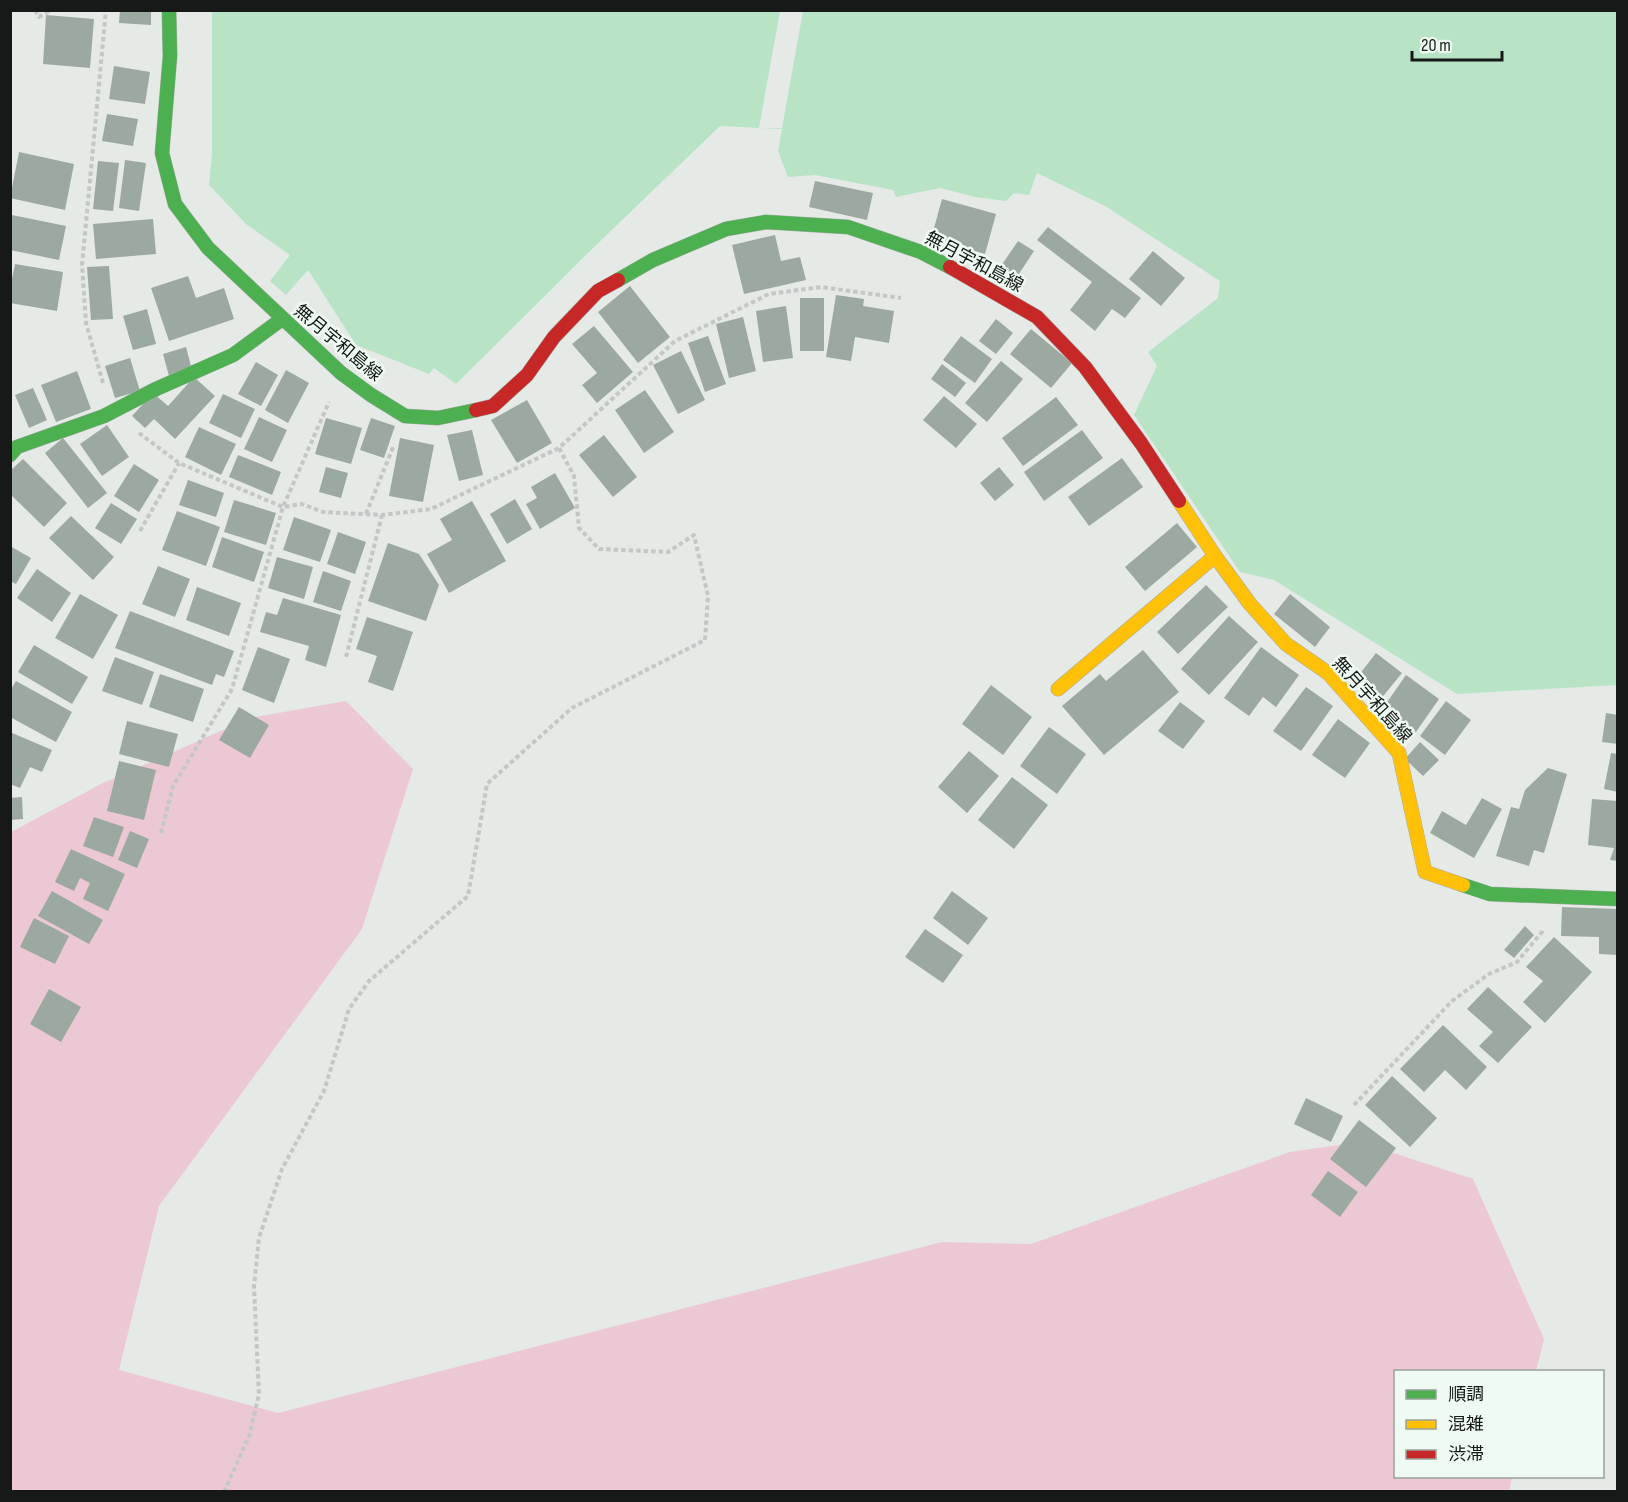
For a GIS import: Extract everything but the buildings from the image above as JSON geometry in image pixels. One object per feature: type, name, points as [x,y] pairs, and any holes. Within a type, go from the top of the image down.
[{"type":"main road","name":"無月宇和島線","points":[[169,10],[170,56],[162,153],[175,204],[207,248],[282,319],[341,373],[405,416],[438,418],[493,406],[527,375],[554,337],[598,291],[653,260],[726,230],[766,222],[848,227],[921,252],[1037,317],[1085,367],[1141,443],[1215,556],[1250,604],[1286,644],[1328,673],[1399,753],[1425,872],[1490,894],[1617,899]]},
{"type":"main road","points":[[10,455],[17,447],[112,412],[156,389],[233,355],[282,319]]},
{"type":"main road","points":[[1058,689],[1215,556]]},
{"type":"path","points":[[35,10],[39,17],[51,10]]},
{"type":"path","points":[[106,10],[82,264],[86,323],[112,412],[179,463],[283,507],[302,504],[323,512],[382,515],[431,509],[559,448],[675,341],[769,294],[821,287],[901,298]]},
{"type":"path","points":[[160,833],[173,786],[232,689],[283,507],[341,373]]},
{"type":"path","points":[[366,514],[405,416]]},
{"type":"path","points":[[224,1491],[249,1436],[259,1395],[254,1286],[259,1238],[282,1169],[324,1091],[349,1009],[369,981],[468,896],[487,784],[572,708],[705,640],[708,596],[694,535],[668,552],[599,549],[579,528],[574,476],[559,448]]},
{"type":"path","points":[[140,531],[179,463]]},
{"type":"path","points":[[346,657],[382,515]]},
{"type":"path","points":[[1354,1105],[1452,1001],[1489,974],[1517,962],[1542,932]]},
{"type":"shaded area","points":[[212,11],[1617,11],[1617,685],[1457,694],[1274,580],[1240,572],[1134,415],[1157,366],[1148,352],[1218,298],[1220,281],[1105,206],[1037,173],[1029,195],[1014,193],[1006,201],[975,197],[940,188],[896,197],[893,190],[815,175],[788,177],[778,151],[782,129],[720,126],[456,384],[434,368],[429,374],[356,345],[308,270],[286,295],[270,281],[290,255],[246,224],[209,185],[212,154]]},
{"type":"shaded area","points":[[346,701],[413,769],[362,929],[159,1206],[119,1370],[278,1413],[942,1242],[1031,1244],[1290,1152],[1360,1142],[1473,1179],[1544,1339],[1536,1370],[1394,1370],[1394,1478],[1512,1478],[1509,1491],[11,1492],[11,832],[103,783],[250,718]]},
{"type":"pier","points":[[780,11],[803,11],[782,128],[759,128]]},
{"type":"traffic: fast","points":[[169,10],[170,56],[162,153],[175,204],[208,248],[341,373],[405,416],[438,418],[476,410]]},
{"type":"traffic: fast","points":[[618,280],[653,260],[726,229],[766,222],[848,227],[921,252],[950,267]]},
{"type":"traffic: fast","points":[[10,455],[17,447],[104,416],[156,389],[233,355],[282,319]]},
{"type":"traffic: fast","points":[[1463,885],[1490,894],[1618,899]]},
{"type":"traffic: slow","points":[[1179,501],[1250,604],[1286,644],[1328,673],[1399,753],[1425,872],[1463,885]]},
{"type":"traffic: slow","points":[[1058,689],[1215,556]]},
{"type":"traffic: jam","points":[[950,267],[1037,317],[1085,367],[1141,443],[1179,501]]},
{"type":"traffic: jam","points":[[476,410],[493,406],[527,375],[554,337],[598,291],[618,280]]}]
